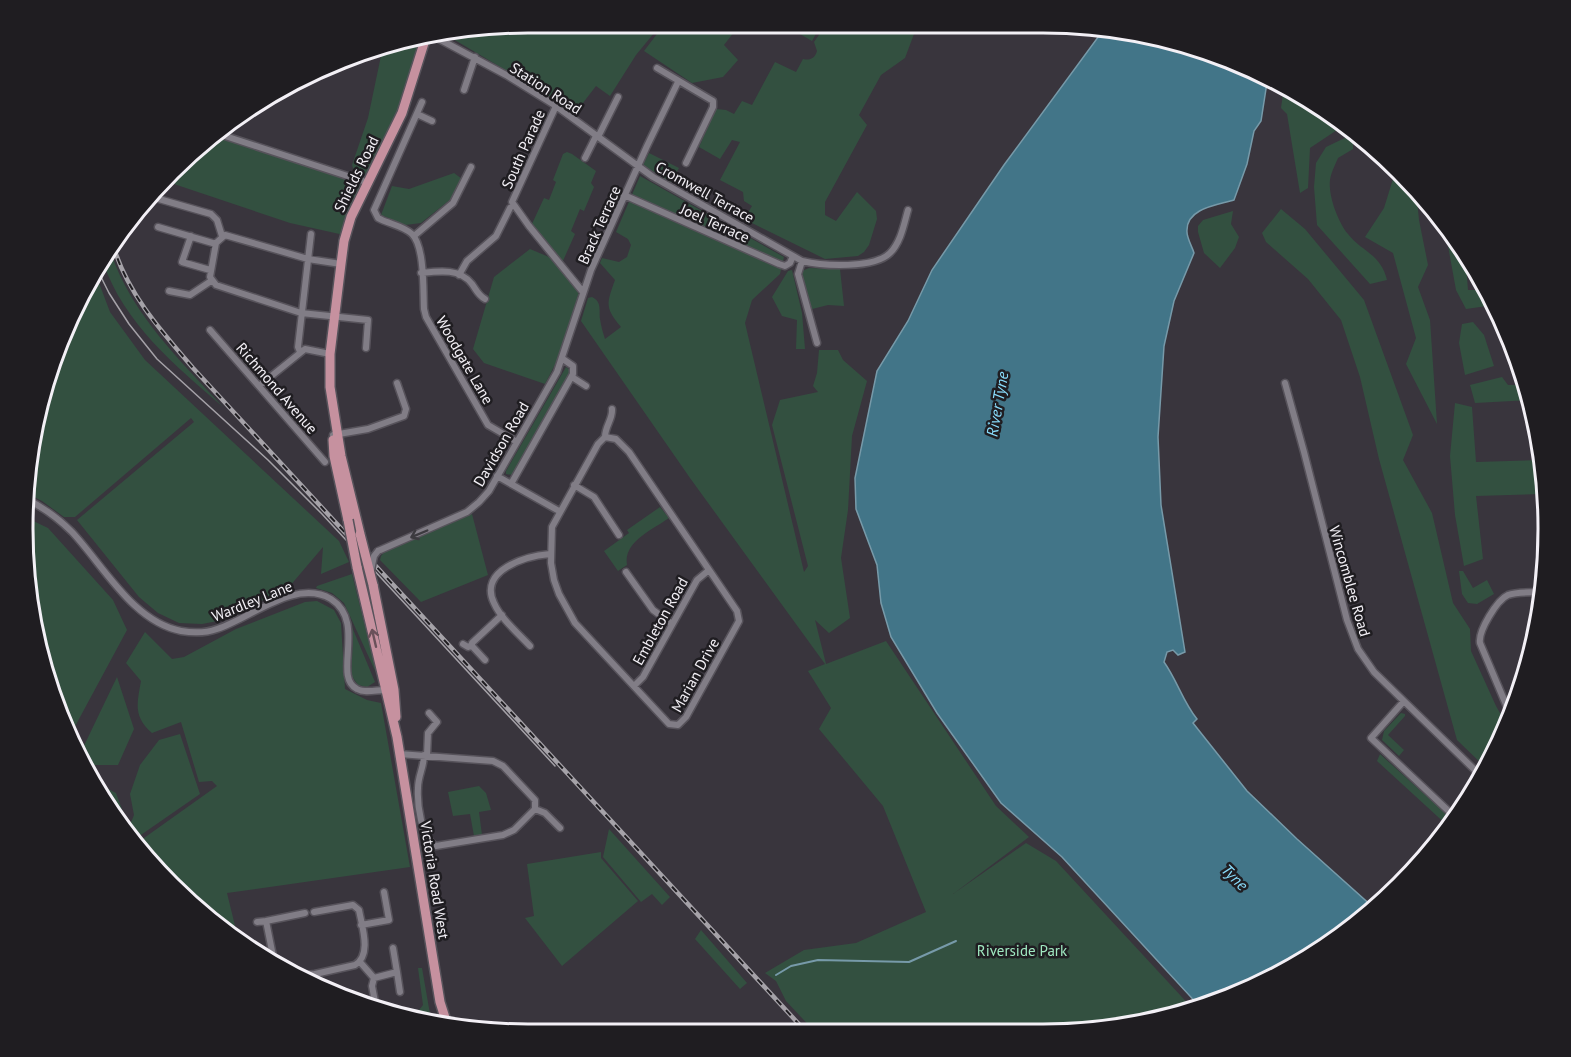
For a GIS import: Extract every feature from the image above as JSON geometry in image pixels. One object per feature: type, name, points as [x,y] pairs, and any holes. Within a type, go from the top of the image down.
[{"type":"main road","name":"Shields Road","points":[[337,456],[329,369],[341,264],[351,218],[402,113],[423,45]]},
{"type":"main road","points":[[337,456],[357,567],[390,690]]},
{"type":"main road","points":[[337,456],[372,582],[390,690]]},
{"type":"main road","name":"Victoria Road West","points":[[390,690],[440,1002],[445,1016]]},
{"type":"street","name":"Station Road","points":[[443,41],[475,57],[556,106],[637,167]]},
{"type":"street","points":[[464,90],[475,57]]},
{"type":"street","points":[[657,68],[713,101],[713,107],[686,163]]},
{"type":"street","name":"Brack Terrace","points":[[583,292],[624,195],[678,82]]},
{"type":"street","points":[[585,158],[618,97]]},
{"type":"street","points":[[422,102],[374,210],[378,218],[414,236],[420,251],[421,273],[446,270],[459,275],[470,281],[477,293],[485,299]]},
{"type":"street","name":"South Parade","points":[[459,275],[465,264],[496,236],[556,106]]},
{"type":"street","points":[[417,114],[432,121]]},
{"type":"street","points":[[226,136],[369,183]]},
{"type":"street","points":[[414,236],[453,203],[471,167]]},
{"type":"street","name":"Cromwell Terrace","points":[[637,167],[793,256]]},
{"type":"street","points":[[467,174],[476,178]]},
{"type":"street","name":"Joel Terrace","points":[[624,195],[779,264],[785,266],[790,263],[793,256]]},
{"type":"street","points":[[159,199],[211,214],[217,219],[222,236]]},
{"type":"street","points":[[511,205],[583,292]]},
{"type":"street","points":[[793,256],[802,261],[820,265],[879,260],[894,248],[908,210]]},
{"type":"street","points":[[158,227],[216,244]]},
{"type":"street","points":[[341,264],[308,259],[227,234],[222,236],[216,244],[210,270],[211,281],[216,285],[301,313],[368,320],[366,348]]},
{"type":"street","points":[[300,352],[298,347],[301,313],[312,234]]},
{"type":"street","points":[[190,236],[182,262],[210,270]]},
{"type":"street","points":[[802,261],[798,274],[817,343]]},
{"type":"street","name":"Woodgate Lane","points":[[421,273],[426,317],[488,425],[516,442]]},
{"type":"street","points":[[169,291],[186,296],[211,281]]},
{"type":"street","name":"Davidson Road","points":[[372,582],[373,560],[378,551],[460,516],[479,502],[497,476],[563,359],[583,292]]},
{"type":"street","name":"Richmond Avenue","points":[[210,330],[325,462]]},
{"type":"street","points":[[259,386],[305,349],[330,354]]},
{"type":"street","points":[[511,484],[572,377],[573,366],[563,359]]},
{"type":"street","points":[[572,377],[586,386]]},
{"type":"street","points":[[335,435],[368,429],[404,416],[406,409],[398,383]]},
{"type":"street","name":"Wincomblee Road","points":[[1285,383],[1332,567],[1354,642],[1368,665],[1475,770]]},
{"type":"street","points":[[605,437],[605,429],[613,416],[612,409]]},
{"type":"street","name":"Marian Drive","points":[[605,437],[616,439],[626,449],[737,610],[739,619],[683,722],[676,726],[669,724],[572,618],[554,580],[550,554],[552,527],[574,485],[598,444],[605,437]]},
{"type":"street","points":[[497,476],[559,511]]},
{"type":"street","points":[[574,485],[594,497],[619,534]]},
{"type":"street","name":"Wardley Lane","points":[[34,503],[66,527],[111,581],[133,603],[153,618],[174,629],[197,632],[218,629],[297,594],[316,594],[328,598],[342,609],[349,625],[348,673],[350,682],[355,688],[363,691],[390,690]]},
{"type":"street","points":[[530,646],[497,609],[491,595],[492,585],[495,578],[506,567],[522,560],[550,554]]},
{"type":"street","name":"Embleton Road","points":[[634,686],[643,677],[697,580],[709,570]]},
{"type":"street","points":[[626,572],[653,610],[672,624]]},
{"type":"street","points":[[1506,704],[1480,643],[1480,636],[1497,605],[1506,596],[1534,592]]},
{"type":"street","points":[[463,644],[468,647],[472,645],[502,615]]},
{"type":"street","points":[[472,645],[485,660]]},
{"type":"street","points":[[1404,701],[1371,738],[1449,811]]},
{"type":"street","points":[[429,713],[438,722],[428,733],[418,790],[424,834],[429,842],[436,846],[502,835],[514,830],[536,809]]},
{"type":"street","points":[[399,754],[493,761],[503,766],[535,800],[536,809]]},
{"type":"street","points":[[536,809],[545,813],[560,828]]},
{"type":"street","points":[[362,925],[389,920],[384,892]]},
{"type":"street","points":[[314,912],[352,904],[360,910],[365,953],[360,962],[354,965],[315,974]]},
{"type":"street","points":[[257,922],[305,914]]},
{"type":"street","points":[[266,921],[272,952]]},
{"type":"street","points":[[393,948],[400,992]]},
{"type":"street","points":[[360,962],[374,978],[375,1000]]},
{"type":"street","points":[[374,978],[397,972]]},
{"type":"green space","points":[[528,33],[654,33],[636,55],[610,96],[596,86],[576,112],[453,39]]},
{"type":"green space","points":[[658,33],[733,33],[724,45],[738,60],[723,77],[692,83],[644,51]]},
{"type":"green space","points":[[798,33],[816,33],[812,41]]},
{"type":"green space","points":[[820,33],[914,34],[905,58],[881,75],[859,115],[867,125],[825,202],[825,215],[836,221],[857,192],[876,211],[877,219],[869,245],[858,256],[825,259],[744,219],[752,206],[744,201],[743,192],[720,180],[740,142],[732,140],[720,159],[699,147],[716,109],[734,114],[742,101],[752,105],[775,62],[796,72],[803,59],[810,59],[815,55],[817,51],[814,42]]},
{"type":"green space","points":[[418,46],[400,105],[363,176],[354,171],[352,165],[368,118],[381,55]]},
{"type":"green space","points":[[1283,95],[1337,130],[1310,148],[1308,188],[1300,193],[1287,114],[1281,108]]},
{"type":"green space","points":[[1347,137],[1353,143],[1353,149],[1338,158],[1333,169],[1330,186],[1334,208],[1344,229],[1353,240],[1376,259],[1387,280],[1370,284],[1317,225],[1314,187],[1316,163],[1326,147]]},
{"type":"green space","points":[[222,139],[366,184],[344,235],[290,223],[173,184]]},
{"type":"green space","points":[[567,152],[596,171],[591,183],[594,187],[584,211],[580,209],[571,231],[575,234],[562,263],[531,226],[544,198],[549,200],[556,182],[553,180],[563,154]]},
{"type":"green space","points":[[649,153],[679,168],[671,183],[643,165]]},
{"type":"green space","points":[[454,173],[462,179],[451,199],[421,223],[405,225],[381,215],[392,186],[409,189]]},
{"type":"green space","name":"Riverside Park","points":[[640,176],[784,257],[780,274],[752,300],[745,323],[804,572],[808,566],[772,425],[780,400],[818,392],[813,386],[817,373],[819,350],[838,350],[843,360],[867,381],[852,436],[848,510],[841,558],[850,618],[829,633],[815,620],[826,664],[886,641],[996,806],[1029,837],[953,894],[1026,843],[1056,861],[1187,1002],[1107,1020],[1075,1023],[808,1024],[786,1001],[776,981],[765,973],[804,950],[856,943],[926,912],[883,806],[819,729],[831,708],[808,671],[825,664],[690,478],[581,321],[588,298],[592,297],[599,304],[600,322],[605,339],[621,327],[609,305],[615,280],[600,263],[602,258],[619,262],[627,257],[631,245],[628,239],[616,232]]},
{"type":"green space","points":[[1391,176],[1417,205],[1428,265],[1418,287],[1430,320],[1437,424],[1406,364],[1416,338],[1393,253],[1365,237],[1384,208],[1393,179]]},
{"type":"green space","points":[[1281,209],[1305,229],[1364,300],[1413,435],[1403,460],[1432,513],[1453,603],[1470,629],[1471,651],[1502,714],[1480,762],[1457,740],[1379,459],[1360,377],[1341,320],[1308,279],[1266,242],[1262,233]]},
{"type":"green space","points":[[1233,211],[1231,224],[1239,237],[1235,248],[1220,268],[1204,253],[1198,226],[1203,220]]},
{"type":"green space","points":[[1448,244],[1467,273],[1468,290],[1477,290],[1486,306],[1466,309],[1456,290]]},
{"type":"green space","points":[[530,249],[549,257],[579,292],[559,357],[545,384],[484,363],[473,349],[494,277]]},
{"type":"green space","points":[[113,259],[143,315],[223,407],[153,342],[124,305],[106,270]]},
{"type":"green space","points":[[809,268],[840,269],[844,306],[828,305],[812,309],[801,276],[802,271]]},
{"type":"green space","points":[[792,270],[802,313],[805,349],[796,349],[797,320],[782,316],[772,297],[788,271]]},
{"type":"green space","points":[[99,282],[110,312],[145,360],[339,541],[349,562],[321,574],[323,547],[289,587],[223,620],[202,624],[179,623],[158,613],[139,597],[77,520],[194,422],[191,418],[75,517],[64,517],[34,496],[37,464],[50,400],[71,339]]},
{"type":"green space","points":[[1473,322],[1484,335],[1494,366],[1465,375],[1459,343],[1462,324]]},
{"type":"green space","points":[[566,367],[570,370],[569,374],[512,475],[506,474],[506,471]]},
{"type":"green space","points":[[1502,377],[1508,385],[1517,385],[1521,400],[1475,403],[1470,385]]},
{"type":"green space","points":[[1455,403],[1472,407],[1476,462],[1533,460],[1534,464],[1537,494],[1476,496],[1483,559],[1464,566],[1455,515],[1450,456]]},
{"type":"green space","points":[[660,507],[669,518],[634,543],[629,550],[627,565],[618,571],[604,551],[629,533],[627,530]]},
{"type":"green space","points":[[472,514],[488,575],[421,602],[380,560],[385,551]]},
{"type":"green space","points":[[33,521],[48,528],[113,600],[127,630],[75,727],[59,688],[43,625],[37,593]]},
{"type":"green space","points":[[1459,571],[1463,571],[1473,588],[1487,580],[1494,594],[1477,604],[1468,603],[1462,594]]},
{"type":"green space","points":[[352,574],[377,675],[344,603],[332,593],[316,588]]},
{"type":"green space","points":[[317,601],[334,610],[341,623],[345,689],[367,700],[381,703],[410,867],[227,893],[236,928],[178,879],[143,839],[217,786],[212,781],[199,782],[181,722],[152,733],[146,727],[138,709],[141,681],[126,663],[145,632],[172,659],[184,657],[236,629],[305,602]]},
{"type":"green space","points":[[352,627],[375,682],[367,687],[358,685],[351,675]]},
{"type":"green space","points":[[117,677],[134,729],[118,765],[93,765],[83,747]]},
{"type":"green space","points":[[1401,713],[1405,716],[1388,735],[1404,750],[1399,756],[1382,740],[1384,731]]},
{"type":"green space","points":[[180,734],[200,794],[140,836],[131,824],[134,815],[130,794],[140,765],[159,740]]},
{"type":"green space","points":[[1380,754],[1447,814],[1442,821],[1377,761]]},
{"type":"green space","points":[[479,786],[486,793],[491,810],[479,812],[482,835],[474,836],[470,814],[453,816],[448,792]]},
{"type":"green space","points":[[107,788],[116,793],[123,812],[117,804]]},
{"type":"green space","points":[[609,829],[670,897],[662,905],[652,894],[641,902],[603,857]]},
{"type":"green space","points":[[601,852],[601,858],[638,901],[562,966],[525,918],[534,916],[527,864]]},
{"type":"green space","points":[[701,930],[747,983],[740,989],[695,939]]},
{"type":"green space","points":[[418,968],[422,968],[430,1014],[418,1011],[423,1005]]},
{"type":"water","points":[[1099,36],[1171,50],[1202,59],[1266,86],[1261,121],[1254,131],[1247,164],[1234,200],[1198,212],[1188,223],[1187,236],[1194,253],[1174,301],[1164,346],[1158,437],[1161,505],[1185,652],[1178,655],[1173,650],[1167,652],[1164,662],[1197,719],[1193,723],[1247,791],[1368,902],[1344,922],[1290,958],[1262,973],[1194,1000],[1062,857],[1001,803],[937,713],[891,637],[881,603],[877,565],[856,509],[855,478],[877,371],[908,321],[932,270],[1004,165]]},
{"type":"waterway","points":[[776,975],[791,966],[818,960],[909,962],[956,941]]},
{"type":"tram line","points":[[101,278],[129,324],[157,359],[268,460],[322,514],[555,766]]},
{"type":"railway","points":[[116,254],[127,279],[146,311],[193,368],[799,1024]]},
{"type":"water label","name":"River Tyne","points":[[997,404]]},
{"type":"water label","name":"Tyne","points":[[1235,877]]}]
